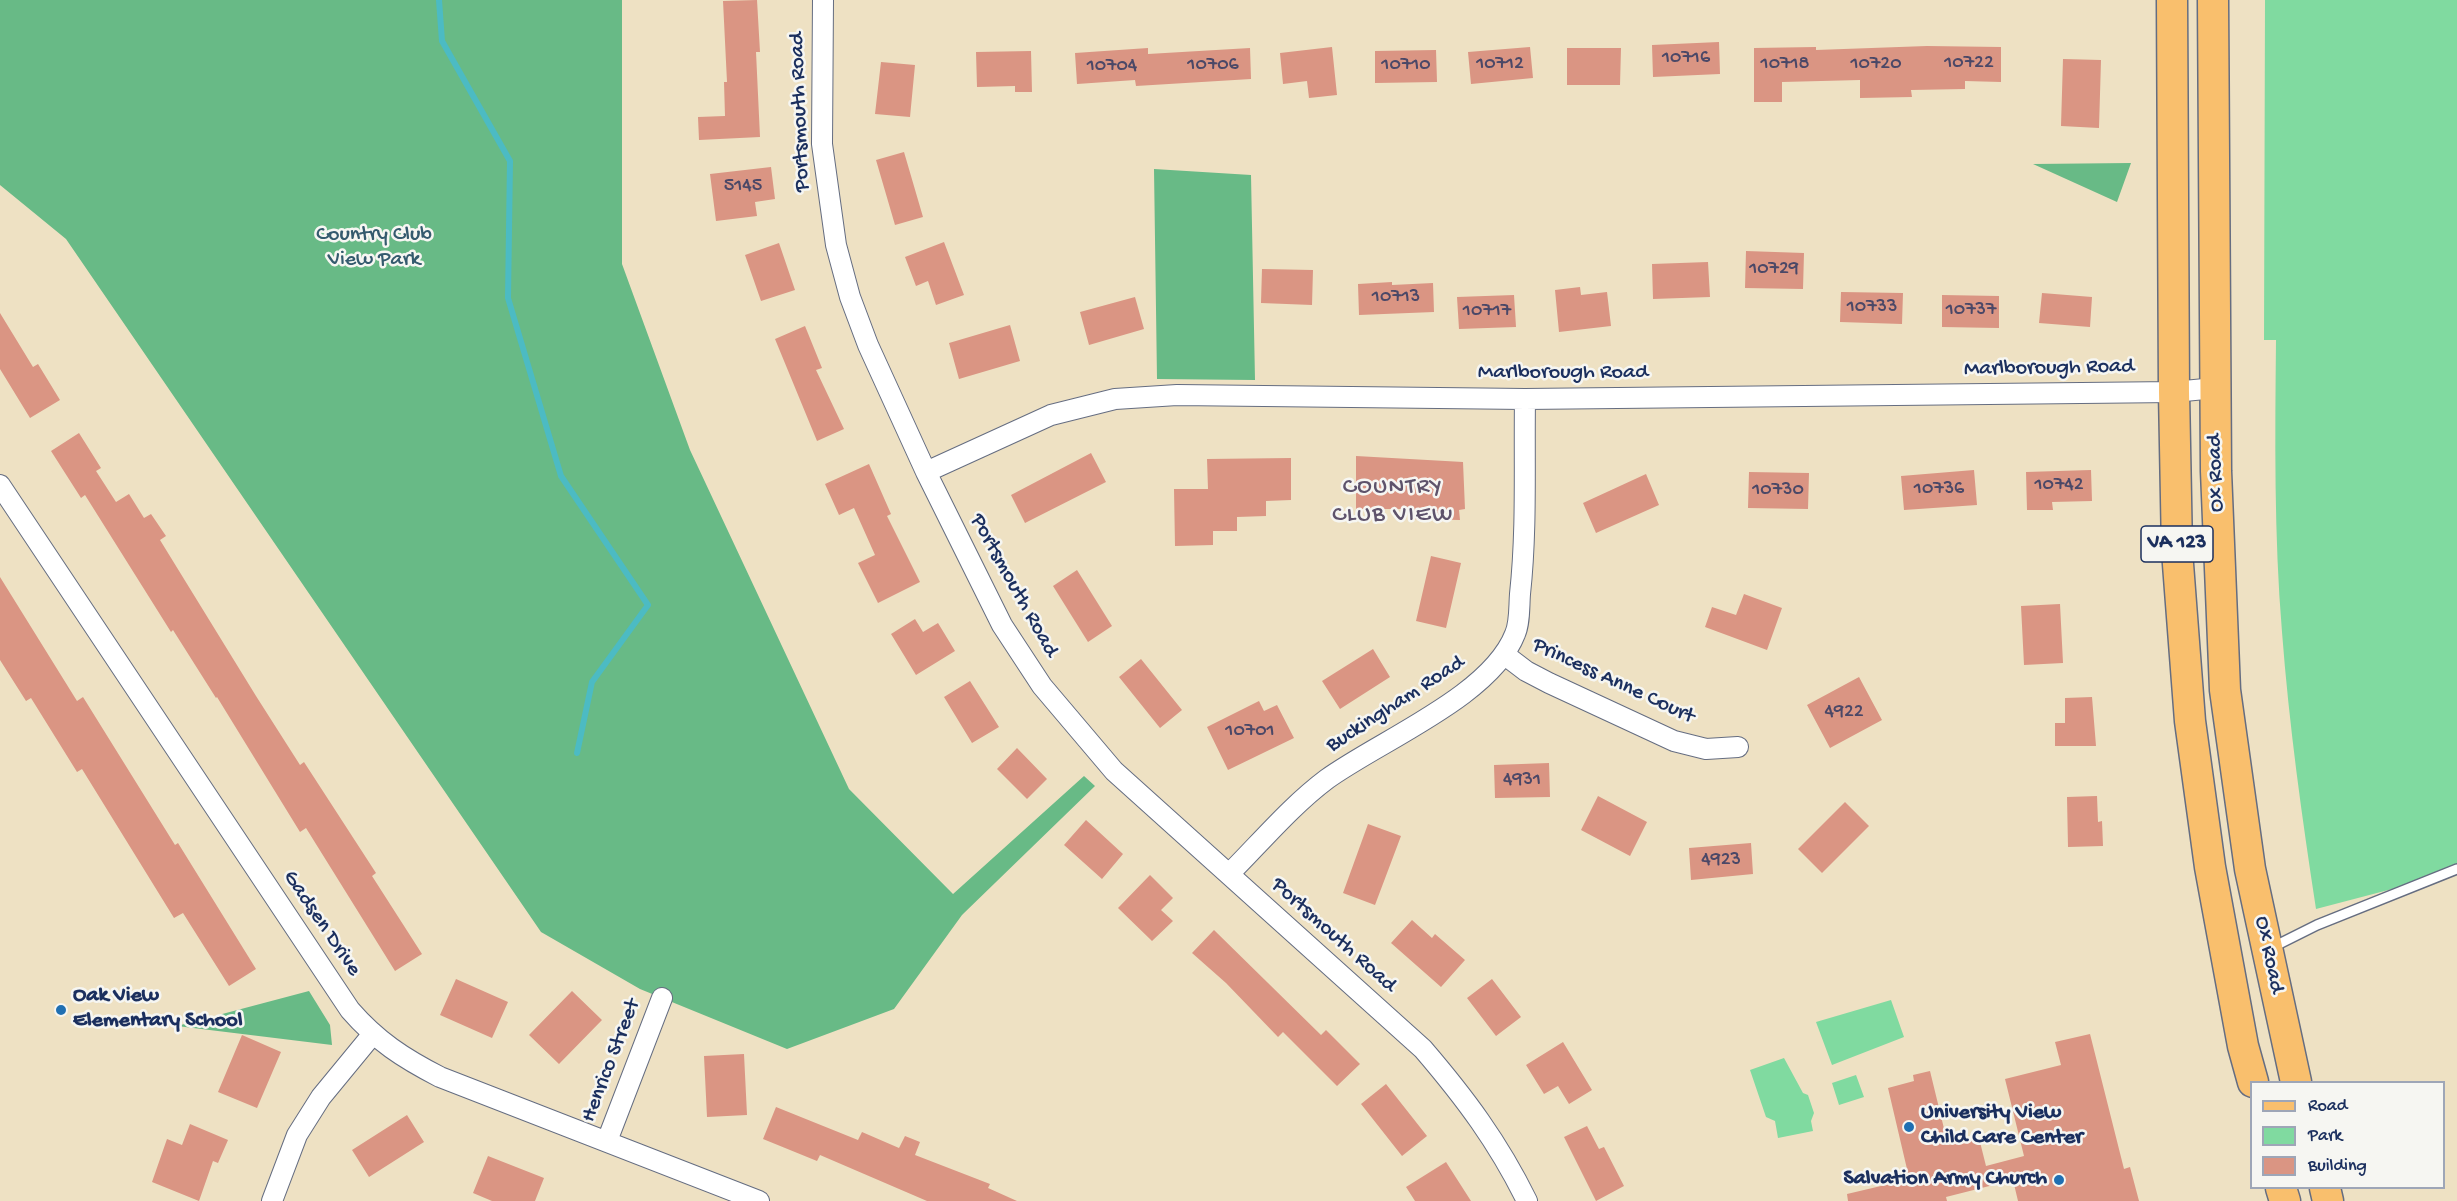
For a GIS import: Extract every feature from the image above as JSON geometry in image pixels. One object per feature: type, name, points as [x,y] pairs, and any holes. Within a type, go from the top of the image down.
[{"type":"main road","name":"Ox Road","points":[[2172,0],[2177,551],[2190,721],[2210,867],[2243,1046],[2252,1081]]},
{"type":"main road","name":"Ox Road","points":[[2213,0],[2216,471],[2226,690],[2250,869],[2296,1081]]},
{"type":"street","name":"Portsmouth Road","points":[[823,0],[822,144],[836,245],[850,297],[868,345],[926,472],[996,615],[1042,686],[1114,771],[1423,1049],[1467,1100],[1506,1159],[1527,1201]]},
{"type":"street","name":"Marlborough Road","points":[[926,472],[1051,415],[1115,399],[1177,395],[1525,399],[2174,392],[2215,388]]},
{"type":"street","name":"Buckingham Road","points":[[1229,874],[1291,810],[1325,780],[1451,702],[1490,671],[1505,655],[1516,632],[1522,575],[1525,399]]},
{"type":"street","name":"Gadsen Drive","points":[[0,485],[350,1010],[372,1035],[408,1060],[440,1077],[759,1201]]},
{"type":"street","name":"Princess Anne Court","points":[[1505,655],[1549,683],[1674,741],[1706,749],[1738,747]]},
{"type":"street","name":"Henrico Street","points":[[607,1141],[662,998]]},
{"type":"street","points":[[272,1201],[303,1126],[321,1097],[372,1035]]},
{"type":"lane","points":[[2266,951],[2318,925],[2457,869]]},
{"type":"green space","name":"Country Club View Park","points":[[0,0],[622,0],[622,264],[690,450],[849,789],[953,894],[1084,776],[1095,786],[962,915],[894,1009],[787,1049],[640,989],[541,932],[66,239],[0,185]]},
{"type":"green space","points":[[2265,0],[2457,0],[2457,872],[2316,909],[2292,736],[2279,596],[2276,340],[2264,340]]},
{"type":"green space","points":[[2131,163],[2117,202],[2033,164]]},
{"type":"green space","points":[[1154,169],[1251,175],[1255,380],[1157,379]]},
{"type":"green space","points":[[309,991],[330,1025],[332,1045],[177,1026]]},
{"type":"green space","points":[[1891,1000],[1904,1037],[1832,1065],[1816,1022]]},
{"type":"green space","points":[[1784,1058],[1803,1093],[1808,1095],[1814,1113],[1811,1121],[1813,1131],[1778,1138],[1775,1121],[1766,1117],[1750,1070]]},
{"type":"green space","points":[[1856,1075],[1864,1097],[1839,1105],[1832,1083]]},
{"type":"building","points":[[757,0],[760,52],[756,52],[760,137],[699,140],[698,117],[725,116],[724,82],[727,82],[723,1]]},
{"type":"building","points":[[1719,42],[1720,74],[1653,77],[1652,45]]},
{"type":"building","points":[[1927,46],[2001,47],[2001,82],[1965,81],[1965,89],[1911,90],[1912,97],[1860,98],[1860,80],[1782,82],[1782,102],[1754,102],[1754,48],[1816,47],[1816,50]]},
{"type":"building","points":[[1332,47],[1337,95],[1309,98],[1307,81],[1283,84],[1280,53]]},
{"type":"building","points":[[1530,47],[1533,78],[1471,84],[1468,52]]},
{"type":"building","points":[[1148,48],[1148,54],[1250,48],[1251,79],[1136,86],[1135,80],[1077,84],[1075,53]]},
{"type":"building","points":[[1567,48],[1621,48],[1620,85],[1567,85]]},
{"type":"building","points":[[1436,50],[1437,82],[1375,83],[1375,51]]},
{"type":"building","points":[[1031,51],[1032,92],[1015,92],[1015,86],[977,87],[976,52]]},
{"type":"building","points":[[2063,59],[2101,60],[2099,128],[2061,126]]},
{"type":"building","points":[[881,62],[915,65],[910,117],[875,114]]},
{"type":"building","points":[[904,152],[923,217],[895,225],[876,160]]},
{"type":"building","points":[[771,167],[775,199],[755,202],[757,216],[716,221],[710,174]]},
{"type":"building","points":[[944,242],[964,295],[936,305],[928,281],[916,286],[905,257]]},
{"type":"building","points":[[779,243],[795,290],[761,301],[745,255]]},
{"type":"building","points":[[1746,251],[1804,253],[1803,289],[1745,288]]},
{"type":"building","points":[[1708,262],[1710,297],[1653,299],[1652,264]]},
{"type":"building","points":[[1262,269],[1313,270],[1312,305],[1261,303]]},
{"type":"building","points":[[1392,282],[1392,285],[1433,283],[1434,312],[1359,315],[1358,284]]},
{"type":"building","points":[[1580,287],[1581,295],[1607,292],[1611,326],[1559,332],[1555,290]]},
{"type":"building","points":[[1841,292],[1903,293],[1902,324],[1840,322]]},
{"type":"building","points":[[2042,293],[2092,297],[2090,327],[2039,323]]},
{"type":"building","points":[[1514,295],[1516,327],[1459,329],[1457,297]]},
{"type":"building","points":[[1942,295],[1999,296],[1999,328],[1942,327]]},
{"type":"building","points":[[1135,297],[1144,329],[1089,345],[1080,312]]},
{"type":"building","points":[[0,313],[33,367],[38,364],[60,400],[30,418],[0,369]]},
{"type":"building","points":[[1010,325],[1020,361],[959,379],[949,343]]},
{"type":"building","points":[[805,326],[822,368],[816,370],[844,429],[817,441],[775,339]]},
{"type":"building","points":[[79,433],[101,468],[96,471],[116,502],[129,494],[144,518],[151,514],[166,536],[160,540],[256,696],[300,765],[304,762],[376,873],[372,876],[422,954],[395,971],[306,828],[300,832],[217,697],[173,630],[171,632],[85,495],[81,498],[51,451]]},
{"type":"building","points":[[1091,453],[1106,482],[1025,523],[1011,495]]},
{"type":"building","points":[[1356,456],[1463,462],[1465,509],[1459,510],[1460,520],[1408,519],[1408,509],[1356,509]]},
{"type":"building","points":[[1291,458],[1291,500],[1266,501],[1266,516],[1237,517],[1237,531],[1213,531],[1213,545],[1175,546],[1174,489],[1208,489],[1207,459]]},
{"type":"building","points":[[869,464],[891,514],[887,516],[920,582],[878,603],[858,563],[875,555],[854,508],[839,515],[825,484]]},
{"type":"building","points":[[1974,470],[1977,505],[1904,510],[1901,476]]},
{"type":"building","points":[[2091,470],[2092,501],[2052,502],[2053,510],[2027,510],[2026,472]]},
{"type":"building","points":[[1749,472],[1809,473],[1808,509],[1748,508]]},
{"type":"building","points":[[1646,474],[1659,505],[1596,533],[1583,503]]},
{"type":"building","points":[[1431,556],[1461,563],[1446,628],[1416,621]]},
{"type":"building","points":[[1077,570],[1112,626],[1088,642],[1053,586]]},
{"type":"building","points":[[0,577],[77,701],[83,697],[175,845],[178,843],[256,969],[229,986],[183,913],[174,918],[82,769],[77,772],[31,698],[26,701],[0,660]]},
{"type":"building","points":[[1744,594],[1782,608],[1767,650],[1705,627],[1712,607],[1736,615]]},
{"type":"building","points":[[2060,604],[2063,663],[2024,665],[2021,606]]},
{"type":"building","points":[[915,619],[923,632],[938,623],[955,651],[916,675],[891,634]]},
{"type":"building","points":[[1373,649],[1390,677],[1340,709],[1322,681]]},
{"type":"building","points":[[1141,659],[1182,710],[1160,728],[1119,677]]},
{"type":"building","points":[[1859,677],[1882,720],[1830,748],[1807,705]]},
{"type":"building","points":[[970,681],[999,727],[972,743],[944,697]]},
{"type":"building","points":[[2092,697],[2096,746],[2055,746],[2055,723],[2065,723],[2065,698]]},
{"type":"building","points":[[1259,701],[1264,711],[1277,705],[1294,738],[1228,770],[1207,727]]},
{"type":"building","points":[[1017,748],[1047,779],[1027,799],[997,769]]},
{"type":"building","points":[[1549,763],[1550,797],[1495,798],[1494,765]]},
{"type":"building","points":[[1598,796],[1647,822],[1630,856],[1581,830]]},
{"type":"building","points":[[2097,796],[2098,822],[2102,821],[2103,846],[2068,847],[2067,797]]},
{"type":"building","points":[[1845,802],[1869,826],[1822,873],[1798,849]]},
{"type":"building","points":[[1086,820],[1123,854],[1102,879],[1064,845]]},
{"type":"building","points":[[1368,824],[1401,836],[1375,905],[1343,893]]},
{"type":"building","points":[[1751,843],[1753,874],[1691,880],[1689,848]]},
{"type":"building","points":[[1150,875],[1173,898],[1161,910],[1173,921],[1152,941],[1118,908]]},
{"type":"building","points":[[1412,920],[1432,938],[1435,934],[1465,960],[1441,987],[1391,943]]},
{"type":"building","points":[[1214,930],[1321,1035],[1326,1030],[1360,1064],[1337,1086],[1283,1032],[1278,1037],[1226,983],[1192,953]]},
{"type":"building","points":[[456,979],[508,1002],[492,1038],[440,1015]]},
{"type":"building","points":[[1492,979],[1521,1017],[1496,1036],[1467,998]]},
{"type":"building","points":[[572,991],[602,1020],[559,1064],[529,1035]]},
{"type":"building","points":[[2090,1034],[2124,1169],[2130,1167],[2139,1201],[2018,1201],[2013,1180],[1946,1197],[1947,1201],[1848,1201],[1847,1194],[1898,1182],[1896,1172],[1907,1169],[1888,1088],[1914,1081],[1913,1075],[1930,1071],[1948,1145],[1979,1138],[1986,1166],[2024,1156],[2005,1079],[2061,1065],[2055,1042]]},
{"type":"building","points":[[242,1035],[281,1052],[257,1108],[218,1092]]},
{"type":"building","points":[[1563,1042],[1592,1090],[1569,1104],[1558,1086],[1544,1094],[1526,1065]]},
{"type":"building","points":[[744,1054],[747,1115],[707,1117],[704,1056]]},
{"type":"building","points":[[1386,1084],[1427,1136],[1402,1156],[1361,1104]]},
{"type":"building","points":[[776,1107],[858,1140],[862,1132],[899,1148],[905,1136],[920,1142],[915,1155],[990,1184],[988,1188],[1017,1201],[927,1201],[820,1155],[817,1161],[763,1139]]},
{"type":"building","points":[[407,1115],[424,1142],[369,1177],[352,1150]]},
{"type":"building","points":[[190,1124],[228,1140],[218,1163],[213,1161],[199,1201],[152,1182],[167,1139],[182,1145]]},
{"type":"building","points":[[1587,1126],[1599,1149],[1604,1147],[1624,1186],[1596,1201],[1564,1137]]},
{"type":"building","points":[[488,1156],[544,1178],[535,1201],[492,1201],[473,1193]]},
{"type":"building","points":[[1446,1162],[1471,1201],[1415,1201],[1406,1187]]},
{"type":"waterway","points":[[439,0],[442,41],[510,161],[508,298],[561,476],[648,605],[592,682],[577,753]]},
{"type":"place","name":"Oak View Elementary School","points":[[61,1010]]},
{"type":"place","name":"University View Child Care Center","points":[[1909,1127]]},
{"type":"place","name":"Salvation Army Church","points":[[2059,1180]]},
{"type":"district","name":"COUNTRY CLUB VIEW","points":[[1393,502]]}]
